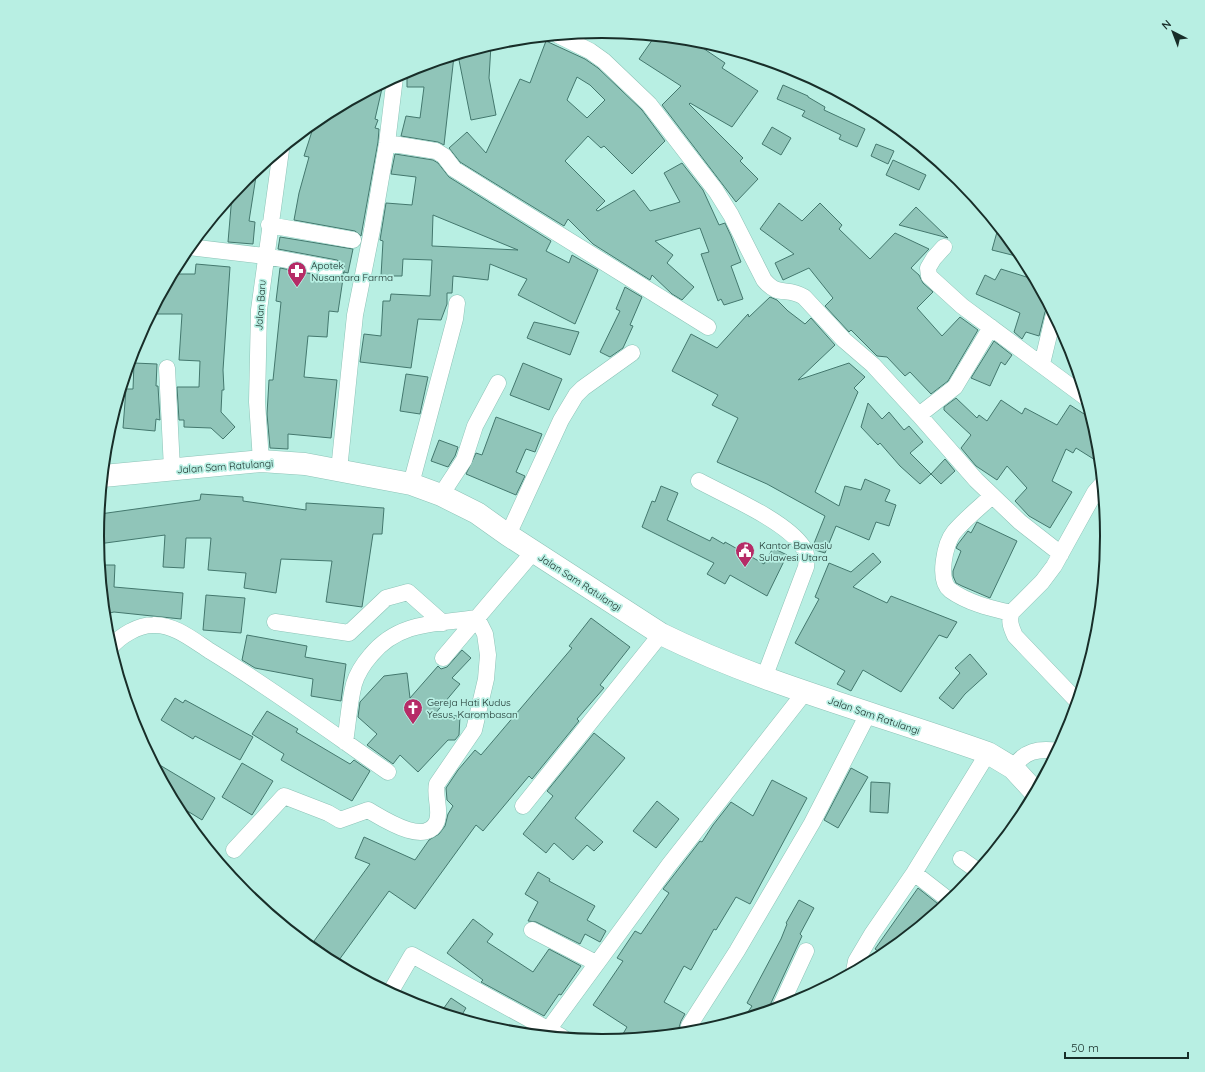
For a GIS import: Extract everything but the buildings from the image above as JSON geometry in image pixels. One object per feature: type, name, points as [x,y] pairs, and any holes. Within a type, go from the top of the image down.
[{"type":"highway","name":"Jalan Sam Ratulangi","points":[[109,475],[261,461],[305,464],[339,470],[411,484],[441,494],[477,513],[508,535],[661,634],[686,646],[764,678],[988,753],[1013,768],[1032,789]]},
{"type":"street","points":[[567,39],[590,51],[604,61],[649,104],[716,191],[731,215],[764,280],[770,287],[777,292],[797,293],[804,297],[844,340],[873,366],[919,415],[976,480],[1020,522],[1061,554]]},
{"type":"street","points":[[339,470],[355,315],[387,143],[393,84]]},
{"type":"street","points":[[387,143],[436,151],[441,154],[454,169],[708,327]]},
{"type":"street","name":"Jalan Baru","points":[[261,461],[257,402],[258,310],[280,157]]},
{"type":"street","points":[[269,225],[353,240]]},
{"type":"street","points":[[944,247],[934,258],[928,268],[929,276],[962,306],[1079,393]]},
{"type":"street","points":[[196,248],[265,256],[335,269]]},
{"type":"street","points":[[411,484],[455,319],[457,303]]},
{"type":"street","points":[[1042,364],[1052,322]]},
{"type":"street","points":[[919,415],[941,400],[955,387],[991,327]]},
{"type":"street","points":[[508,535],[561,420],[576,395],[583,388],[632,353]]},
{"type":"street","points":[[167,368],[172,469]]},
{"type":"street","points":[[441,494],[464,460],[475,426],[498,383]]},
{"type":"street","points":[[699,481],[781,526],[796,538],[804,548],[807,559],[806,567],[764,678]]},
{"type":"street","points":[[1074,697],[1015,636],[1010,625],[1011,613],[1042,582],[1061,554],[1098,489]]},
{"type":"street","points":[[992,496],[953,533],[944,557],[943,576],[949,589],[981,606],[1011,613]]},
{"type":"street","points":[[443,658],[534,551]]},
{"type":"street","points":[[275,622],[349,633],[386,598],[408,592],[443,623]]},
{"type":"street","points":[[345,742],[354,684],[365,662],[380,644],[391,635],[409,627],[477,618]]},
{"type":"street","points":[[234,850],[284,796],[328,813],[340,820],[368,810],[412,832],[420,833],[429,829],[437,822],[438,809],[435,791],[436,784],[474,730],[486,679],[488,655],[485,634],[477,618]]},
{"type":"street","points":[[116,643],[132,630],[152,624],[175,629],[245,673],[388,772]]},
{"type":"street","points":[[523,806],[661,634]]},
{"type":"street","points":[[559,1032],[596,963],[669,865],[805,692]]},
{"type":"street","points":[[689,1026],[737,951],[808,830],[869,712]]},
{"type":"street","points":[[1013,768],[1023,755],[1034,751],[1051,751]]},
{"type":"street","points":[[855,964],[872,934],[914,873],[937,832],[967,789],[988,753]]},
{"type":"street","points":[[961,859],[973,868]]},
{"type":"street","points":[[914,873],[945,897]]},
{"type":"street","points":[[532,930],[596,963]]},
{"type":"street","points":[[784,1000],[806,951]]},
{"type":"street","points":[[393,988],[412,955],[550,1031]]},
{"type":"place","name":"Apotek Nusantara Farma","points":[[297,288]]},
{"type":"place","name":"Kantor Bawaslu Sulawesi Utara","points":[[745,568]]},
{"type":"place","name":"Gereja Hati Kudus Yesus, Karombasan","points":[[413,725]]}]
